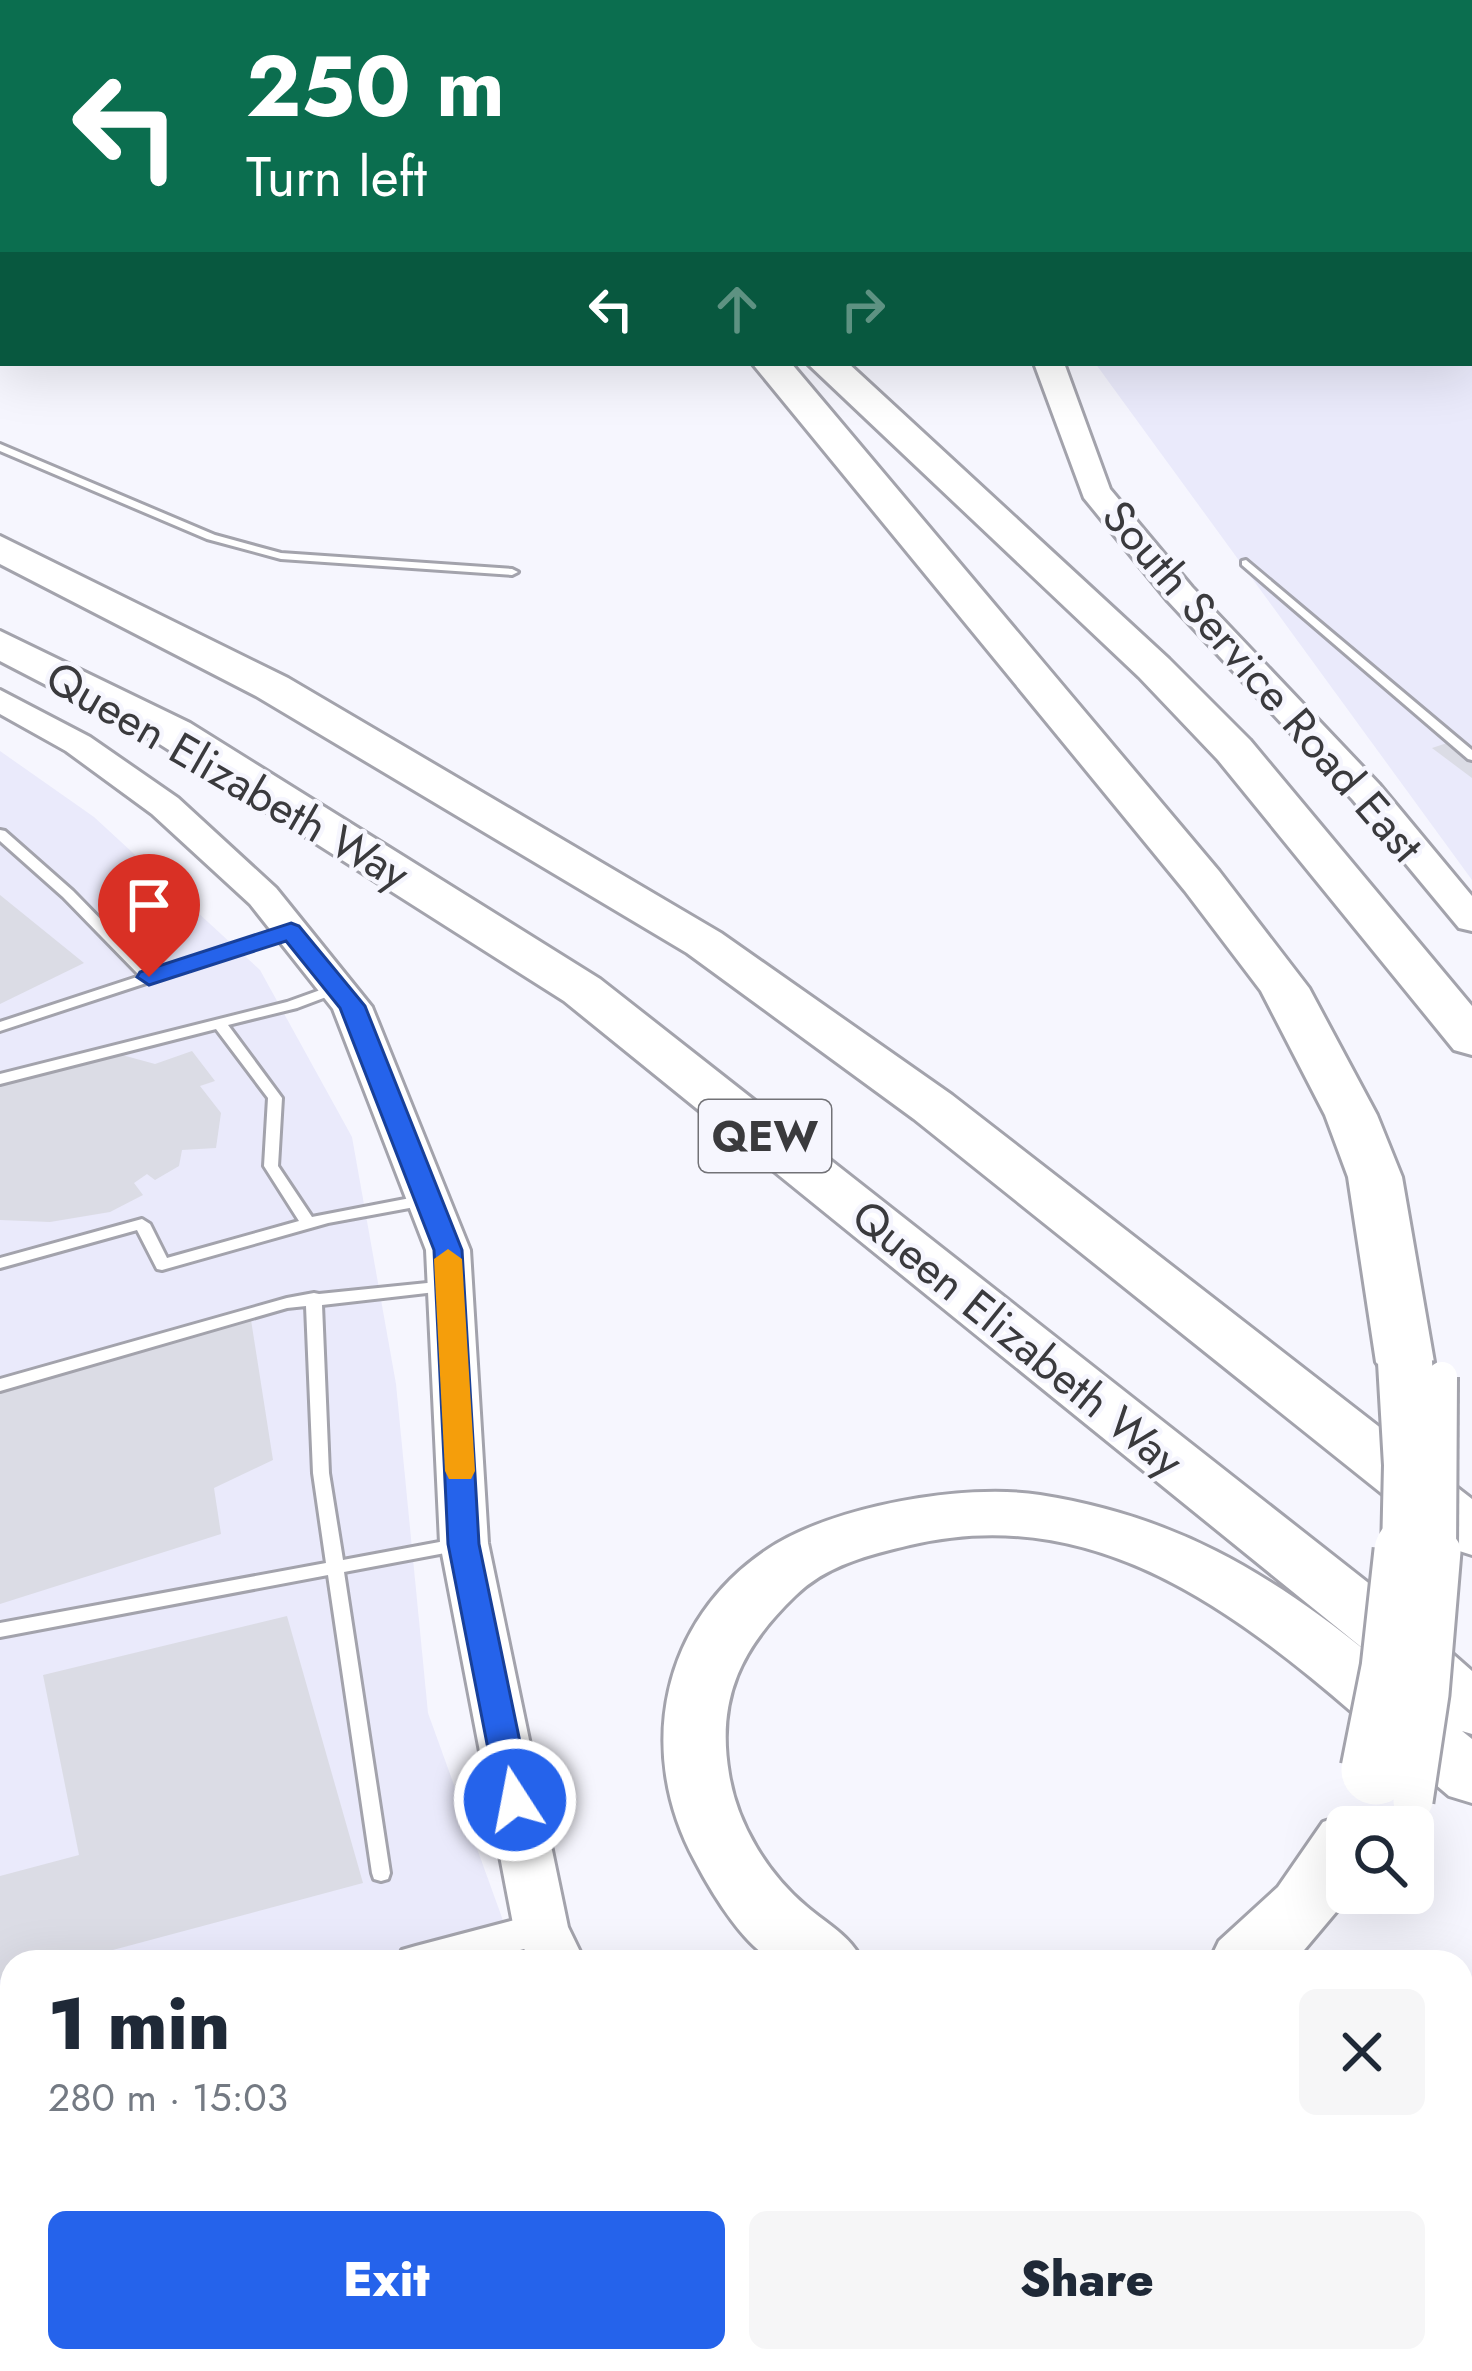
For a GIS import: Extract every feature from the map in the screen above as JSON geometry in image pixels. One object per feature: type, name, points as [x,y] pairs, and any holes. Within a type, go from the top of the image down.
[{"type":"highway","points":[[773,366],[1202,881],[1284,988],[1351,1115],[1375,1177],[1424,1369],[1413,1468],[1409,1582],[1381,1799]]},
{"type":"highway","points":[[829,366],[1154,668],[1234,750],[1472,1039]]},
{"type":"highway","name":"Queen Elizabeth Way","points":[[0,548],[272,687],[704,943],[932,1107],[1472,1532]]},
{"type":"highway","name":"Queen Elizabeth Way","points":[[0,644],[174,733],[582,989],[1382,1628],[1472,1709]]},
{"type":"highway","points":[[812,1950],[775,1923],[723,1858],[695,1788],[693,1716],[715,1650],[757,1592],[784,1568],[832,1542],[885,1527],[950,1513],[1016,1513],[1165,1550],[1271,1614],[1472,1777]]},
{"type":"highway","points":[[1258,1950],[1282,1930],[1326,1877]]},
{"type":"street","name":"South Service Road East","points":[[1050,366],[1095,491],[1180,594],[1366,792],[1472,920]]},
{"type":"street","points":[[6,710],[77,744],[165,806],[263,896],[352,1006],[448,1250],[464,1544],[549,1945],[510,1950]]},
{"type":"lane","points":[[0,447],[212,537],[281,556],[512,572]]},
{"type":"lane","points":[[1246,562],[1472,756]]},
{"type":"lane","points":[[0,835],[68,894],[149,977]]},
{"type":"lane","points":[[0,1027],[291,931]]},
{"type":"lane","points":[[0,1079],[220,1024],[337,988]]},
{"type":"lane","points":[[220,1024],[274,1098],[271,1166],[308,1223]]},
{"type":"lane","points":[[0,1263],[142,1224],[162,1265],[308,1223],[428,1200]]},
{"type":"lane","points":[[0,1384],[314,1298],[450,1286]]},
{"type":"lane","points":[[314,1298],[321,1472],[381,1873]]},
{"type":"lane","points":[[0,1630],[464,1544]]},
{"type":"shaded area","points":[[1097,366],[1472,366],[1472,880]]},
{"type":"shaded area","points":[[0,751],[94,817],[260,970],[352,1137],[396,1384],[428,1713],[514,1950],[0,1950]]},
{"type":"building","points":[[1447,743],[1472,762],[1472,778],[1432,748]]},
{"type":"building","points":[[0,895],[84,963],[0,1004]]},
{"type":"building","points":[[192,1051],[215,1081],[200,1086],[221,1113],[216,1148],[182,1150],[179,1166],[155,1180],[147,1174],[134,1183],[143,1195],[110,1212],[50,1222],[0,1220],[0,1085],[122,1055],[155,1064]]},
{"type":"building","points":[[251,1320],[273,1460],[214,1488],[221,1534],[0,1604],[0,1391]]},
{"type":"building","points":[[287,1616],[363,1883],[113,1950],[0,1950],[0,1876],[79,1855],[43,1675]]},
{"type":"slow traffic","points":[[448,1259],[460,1471]]},
{"type":"route","points":[[149,977],[291,931],[352,1006],[448,1250],[464,1544],[515,1800]]}]
